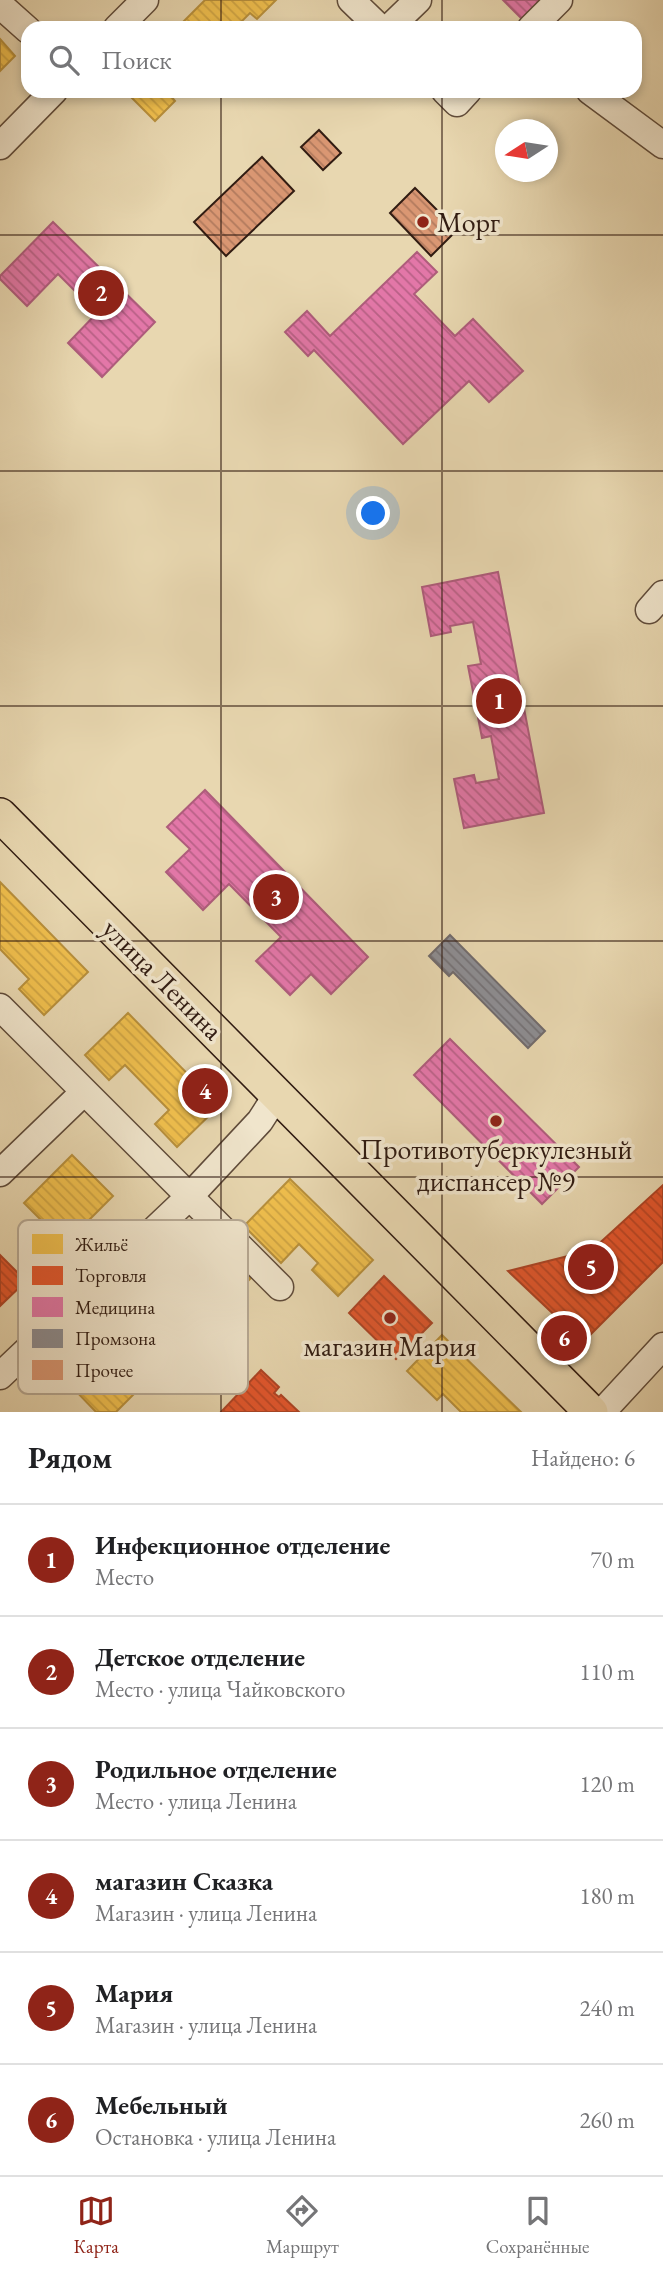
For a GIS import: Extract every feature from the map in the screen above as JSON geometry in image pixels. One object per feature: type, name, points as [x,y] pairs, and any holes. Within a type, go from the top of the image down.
[{"type":"main road","name":"улица Ленина","points":[[0,815],[591,1412]]},
{"type":"street","points":[[124,21],[145,0]]},
{"type":"street","points":[[351,0],[373,21]]},
{"type":"street","points":[[396,21],[418,0]]},
{"type":"street","points":[[538,21],[559,0]]},
{"type":"street","points":[[0,5],[21,24]]},
{"type":"street","points":[[0,146],[47,98]]},
{"type":"street","points":[[599,98],[663,145]]},
{"type":"street","points":[[0,1007],[212,1220]]},
{"type":"street","points":[[0,1172],[84,1092]]},
{"type":"street","points":[[165,1220],[260,1121],[278,1093]]},
{"type":"street","points":[[248,1255],[280,1287]]},
{"type":"street","points":[[602,1412],[663,1346]]},
{"type":"street","points":[[0,1376],[18,1359]]},
{"type":"building: Жильё","points":[[205,0],[276,0],[257,19],[250,13],[242,21],[184,21]]},
{"type":"building: Жильё","points":[[0,39],[15,56],[0,71]]},
{"type":"building: Жильё","points":[[132,98],[172,98],[175,101],[155,121]]},
{"type":"building: Жильё","points":[[0,882],[88,972],[44,1015],[19,989],[29,979],[0,949]]},
{"type":"building: Жильё","points":[[128,1013],[219,1106],[177,1147],[155,1124],[169,1110],[125,1065],[109,1080],[85,1055]]},
{"type":"building: Жильё","points":[[72,1155],[113,1196],[89,1220],[41,1220],[24,1203]]},
{"type":"building: Жильё","points":[[290,1179],[373,1260],[338,1296],[312,1270],[318,1263],[299,1244],[281,1263],[248,1230],[248,1222]]},
{"type":"building: Жильё","points":[[442,1335],[521,1412],[461,1412],[443,1394],[437,1400],[407,1371]]},
{"type":"building: Жильё","points":[[79,1394],[134,1394],[116,1412],[96,1412]]},
{"type":"building: Торговля","points":[[663,1185],[663,1262],[583,1342],[508,1271],[592,1250]]},
{"type":"building: Торговля","points":[[0,1255],[18,1273],[18,1289],[0,1306]]},
{"type":"building: Торговля","name":"магазин Мария","points":[[384,1276],[432,1323],[396,1359],[349,1313]]},
{"type":"building: Торговля","points":[[261,1370],[279,1387],[274,1393],[279,1397],[281,1395],[299,1412],[221,1412],[238,1394],[248,1394],[248,1384]]},
{"type":"building: Медицина","points":[[503,0],[549,0],[528,21],[524,21]]},
{"type":"building: Медицина","points":[[53,222],[155,322],[102,377],[68,343],[97,313],[58,274],[27,306],[0,279]]},
{"type":"building: Медицина","points":[[417,252],[437,272],[414,294],[455,336],[473,319],[523,371],[489,402],[469,381],[403,444],[314,350],[308,356],[285,332],[307,311],[330,336]]},
{"type":"building: Медицина","points":[[498,572],[544,813],[464,828],[454,779],[474,775],[476,783],[499,779],[491,736],[482,738],[468,666],[481,664],[473,622],[450,626],[451,632],[431,636],[422,587]]},
{"type":"building: Медицина","points":[[205,790],[368,957],[331,994],[311,974],[290,995],[256,961],[281,937],[229,884],[203,910],[166,872],[190,849],[167,827]]},
{"type":"building: Медицина","name":"Противотуберкулезный диспансер №9","points":[[450,1039],[579,1167],[542,1204],[414,1075]]},
{"type":"building: Промзона","points":[[450,935],[545,1031],[528,1048],[453,972],[449,976],[429,956]]},
{"type":"building: Прочее","points":[[319,130],[341,153],[323,170],[301,147]]},
{"type":"building: Прочее","points":[[262,157],[294,191],[226,256],[194,222]]},
{"type":"building: Прочее","name":"Морг","points":[[415,188],[457,230],[431,256],[390,213]]},
{"type":"place","name":"Морг","points":[[423,222]]},
{"type":"place","name":"Детское отделение","points":[[101,293]]},
{"type":"place","name":"Инфекционное отделение","points":[[499,701]]},
{"type":"place","name":"Родильное отделение","points":[[276,897]]},
{"type":"place","name":"магазин Сказка","points":[[205,1091]]},
{"type":"place","name":"Противотуберкулезный диспансер №9","points":[[496,1121]]},
{"type":"place","name":"Мария","points":[[591,1267]]},
{"type":"place","name":"магазин Мария","points":[[390,1318]]},
{"type":"place","name":"Мебельный","points":[[564,1338]]}]
